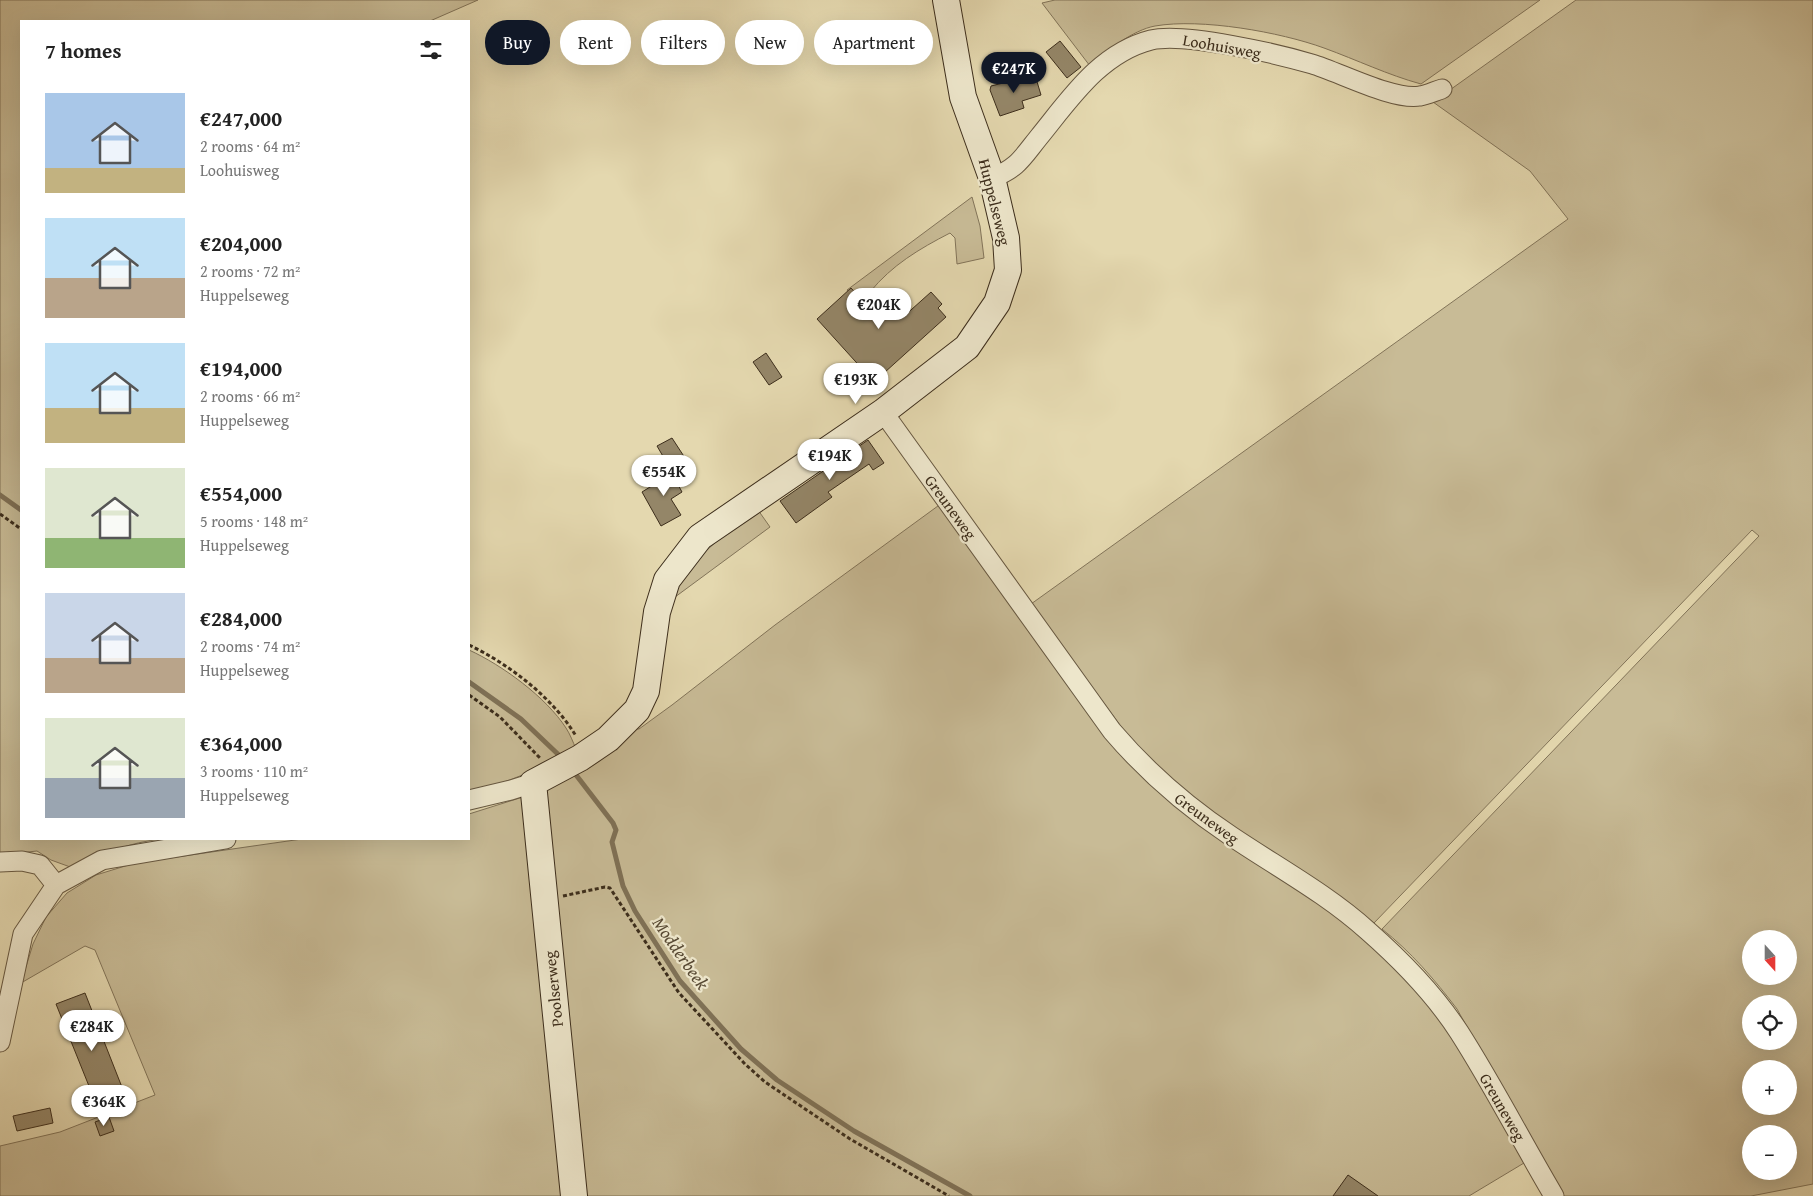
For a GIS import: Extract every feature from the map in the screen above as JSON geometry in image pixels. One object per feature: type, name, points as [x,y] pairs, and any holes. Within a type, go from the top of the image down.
[{"type":"street","name":"Huppelseweg","points":[[470,800],[511,790],[547,776],[584,756],[608,739],[637,710],[646,691],[657,612],[667,580],[700,537],[882,412],[967,347],[997,303],[1008,270],[1006,238],[992,178],[963,97],[946,0]]},
{"type":"street","name":"Loohuisweg","points":[[992,178],[1011,171],[1090,75],[1125,50],[1152,40],[1182,38],[1249,49],[1311,64],[1397,95],[1419,97],[1442,89]]},
{"type":"street","name":"Greuneweg","points":[[882,412],[1112,731],[1141,764],[1168,789],[1229,834],[1342,909],[1400,961],[1428,992],[1458,1031],[1554,1196]]},
{"type":"street","name":"Poolserweg","points":[[547,776],[544,900],[574,1196]]},
{"type":"street","points":[[0,1042],[24,934],[56,885],[102,860],[220,840]]},
{"type":"street","points":[[0,862],[22,861],[40,865],[56,885]]},
{"type":"path","points":[[0,514],[20,528]]},
{"type":"path","points":[[470,646],[505,667],[543,697],[569,726],[584,756]]},
{"type":"path","points":[[470,696],[507,723],[547,776]]},
{"type":"path","points":[[544,900],[605,886],[610,888],[679,993],[745,1064],[765,1082],[850,1139],[949,1196]]},
{"type":"shaded area","points":[[0,0],[478,0],[432,20],[20,20],[20,840],[156,840],[116,849],[73,868],[51,860],[37,851],[0,855]]},
{"type":"shaded area","points":[[1055,0],[1540,0],[1421,84],[1306,42],[1263,32],[1217,25],[1174,24],[1147,28],[1120,42],[1090,66],[1042,3]]},
{"type":"shaded area","points":[[1576,0],[1813,0],[1813,1184],[1751,1196],[1561,1196],[1457,1009],[1422,967],[1382,929],[1759,536],[1752,530],[1374,923],[1231,825],[1182,789],[1148,759],[1128,736],[1031,604],[1568,219],[1530,171],[1433,102]]},
{"type":"shaded area","points":[[972,197],[980,226],[984,258],[957,264],[955,238],[950,233],[907,258],[878,282],[870,292],[880,308],[869,316],[847,290]]},
{"type":"shaded area","points":[[942,503],[1114,739],[1409,966],[1529,1160],[1469,1196],[584,1196],[545,786],[627,728],[639,729],[775,625]]},
{"type":"shaded area","points":[[758,510],[770,527],[671,600],[688,571],[708,549]]},
{"type":"shaded area","points":[[470,650],[509,673],[547,705],[567,730],[576,749],[550,763],[498,784],[470,793]]},
{"type":"shaded area","points":[[526,796],[572,1196],[0,1196],[0,1146],[60,1132],[155,1095],[95,950],[85,946],[21,983],[33,944],[46,917],[67,893],[96,875],[135,863],[295,840],[470,840],[470,814]]},
{"type":"building","points":[[1060,41],[1081,67],[1067,78],[1046,52]]},
{"type":"building","points":[[1035,75],[1041,95],[1022,101],[1024,108],[1000,116],[990,90],[991,86]]},
{"type":"building","points":[[851,288],[876,315],[889,304],[902,318],[931,292],[942,304],[938,308],[946,317],[874,382],[817,319]]},
{"type":"building","points":[[766,353],[782,377],[769,385],[753,362]]},
{"type":"building","points":[[672,438],[687,461],[671,470],[657,446]]},
{"type":"building","points":[[868,440],[884,463],[873,470],[869,464],[828,492],[832,497],[796,523],[780,501]]},
{"type":"building","points":[[669,468],[682,492],[671,499],[681,515],[661,526],[642,492],[658,482],[655,476]]},
{"type":"building","points":[[85,993],[127,1100],[99,1111],[56,1004]]},
{"type":"building","points":[[50,1108],[53,1123],[17,1131],[13,1116]]},
{"type":"building","points":[[109,1117],[114,1131],[100,1136],[95,1122]]},
{"type":"building","points":[[1348,1175],[1378,1196],[1333,1196]]},
{"type":"waterway","name":"Modderbeek","points":[[0,495],[20,509]]},
{"type":"waterway","name":"Modderbeek","points":[[470,683],[521,719],[563,759]]},
{"type":"waterway","name":"Modderbeek","points":[[573,771],[613,823],[616,830],[612,842],[623,886],[635,911],[680,981],[741,1049],[777,1080],[854,1131],[970,1196]]}]
